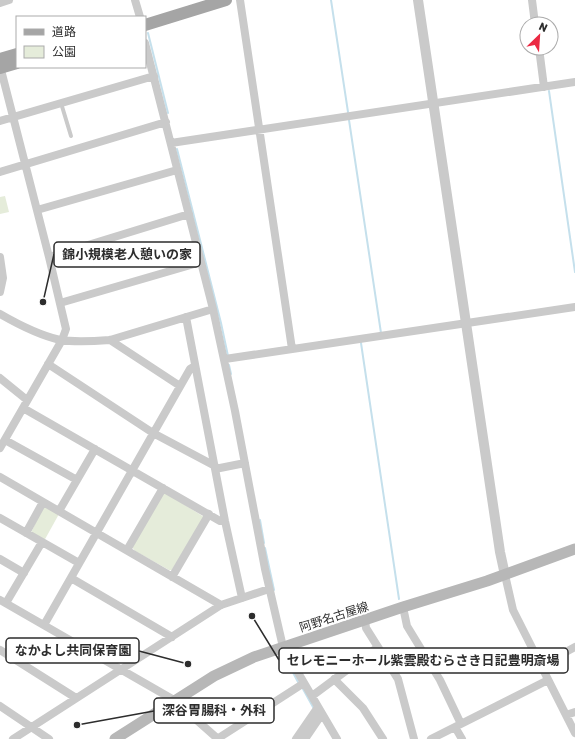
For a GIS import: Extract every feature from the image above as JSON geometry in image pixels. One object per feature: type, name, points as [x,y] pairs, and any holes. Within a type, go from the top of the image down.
[{"type":"main road","points":[[146,16],[198,0]]},
{"type":"main road","points":[[146,24],[226,0]]},
{"type":"main road","points":[[0,59],[16,54]]},
{"type":"main road","points":[[0,67],[16,63]]},
{"type":"main road","name":"阿野名古屋線","points":[[115,739],[174,700],[214,676],[244,661],[403,607],[505,575],[575,549]]},
{"type":"street","points":[[0,3],[10,0]]},
{"type":"street","points":[[135,0],[140,16]]},
{"type":"street","points":[[240,0],[292,349]]},
{"type":"street","points":[[418,0],[500,552],[513,610],[575,733]]},
{"type":"street","points":[[532,0],[534,16]]},
{"type":"street","points":[[146,47],[202,262],[225,359],[269,589],[283,647],[337,739]]},
{"type":"street","points":[[540,56],[544,87]]},
{"type":"street","points":[[0,67],[14,117],[66,329],[62,340],[0,448]]},
{"type":"street","points":[[0,121],[154,76]]},
{"type":"street","points":[[171,142],[575,82]]},
{"type":"street","points":[[0,172],[166,122]]},
{"type":"street","points":[[37,210],[177,170]]},
{"type":"street","points":[[49,257],[189,214]]},
{"type":"street","points":[[0,257],[3,278],[0,292]]},
{"type":"street","points":[[60,303],[202,262]]},
{"type":"street","points":[[225,359],[575,307]]},
{"type":"street","points":[[0,314],[18,325],[36,333],[62,340],[110,340],[213,309]]},
{"type":"street","points":[[186,317],[225,521],[242,598]]},
{"type":"street","points":[[110,340],[180,386]]},
{"type":"street","points":[[48,364],[153,433],[215,467],[245,462]]},
{"type":"street","points":[[44,625],[180,386],[190,369],[195,366]]},
{"type":"street","points":[[0,378],[25,404],[95,449],[220,521],[225,521]]},
{"type":"street","points":[[5,440],[77,480]]},
{"type":"street","points":[[59,511],[95,449]]},
{"type":"street","points":[[0,477],[221,605]]},
{"type":"street","points":[[127,550],[163,488]]},
{"type":"street","points":[[26,533],[43,502]]},
{"type":"street","points":[[172,576],[208,514]]},
{"type":"street","points":[[0,518],[79,563]]},
{"type":"street","points":[[42,542],[24,573],[3,602],[174,700],[218,739],[304,683]]},
{"type":"street","points":[[0,558],[24,573]]},
{"type":"street","points":[[71,578],[172,637]]},
{"type":"street","points":[[13,739],[221,605],[269,589]]},
{"type":"street","points":[[403,607],[407,626],[440,680],[462,739]]},
{"type":"street","points":[[365,620],[366,628],[398,679],[414,739]]},
{"type":"street","points":[[312,696],[378,647]]},
{"type":"street","points":[[540,666],[575,647]]},
{"type":"street","points":[[0,650],[76,698]]},
{"type":"street","points":[[334,679],[362,708],[383,739]]},
{"type":"street","points":[[431,739],[548,680]]},
{"type":"street","points":[[0,706],[49,739]]},
{"type":"street","points":[[296,739],[320,710]]},
{"type":"street","points":[[305,739],[320,710]]},
{"type":"street","points":[[566,715],[575,712]]},
{"type":"lane","points":[[61,103],[71,136]]},
{"type":"green space","points":[[5,196],[9,212],[0,214],[0,197]]},
{"type":"green space","points":[[166,493],[204,517],[172,570],[169,570],[135,551],[132,547],[163,494]]},
{"type":"green space","points":[[46,507],[59,514],[44,541],[31,533],[42,508]]},
{"type":"waterway","points":[[331,0],[348,112]]},
{"type":"waterway","points":[[148,33],[168,113]]},
{"type":"waterway","points":[[549,91],[575,272]]},
{"type":"waterway","points":[[349,120],[381,333]]},
{"type":"waterway","points":[[177,149],[228,356]]},
{"type":"waterway","points":[[361,343],[399,599]]},
{"type":"waterway","points":[[229,365],[231,374]]},
{"type":"waterway","points":[[260,520],[264,543]]},
{"type":"waterway","points":[[265,548],[274,590]]},
{"type":"waterway","points":[[290,667],[298,682]]},
{"type":"waterway","points":[[303,689],[313,707]]},
{"type":"place","name":"錦小規模老人憩いの家","points":[[43,302]]},
{"type":"place","name":"セレモニーホール紫雲殿むらさき日記豊明斎場","points":[[252,616]]},
{"type":"place","name":"なかよし共同保育園","points":[[188,664]]},
{"type":"place","name":"深谷胃腸科・外科","points":[[77,725]]}]
